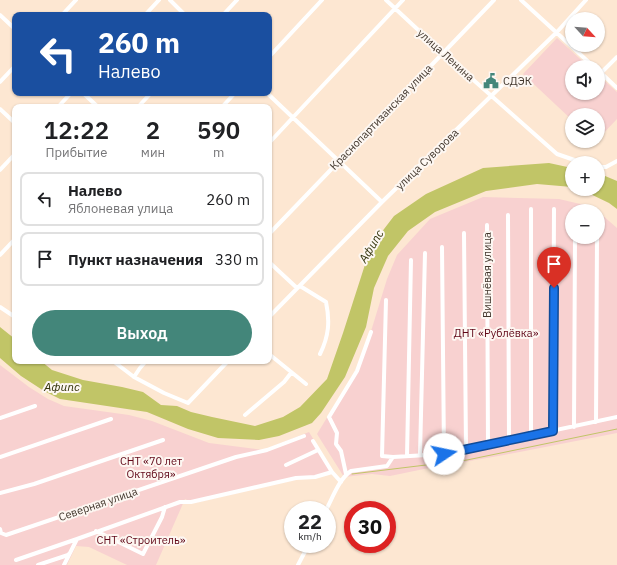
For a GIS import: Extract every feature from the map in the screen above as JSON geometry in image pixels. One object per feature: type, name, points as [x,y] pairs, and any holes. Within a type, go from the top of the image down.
[{"type":"street","points":[[65,12],[76,0]]},
{"type":"street","points":[[148,12],[159,0]]},
{"type":"street","points":[[170,0],[182,12]]},
{"type":"street","points":[[226,12],[237,0]]},
{"type":"street","points":[[272,54],[322,0]]},
{"type":"street","name":"улица Ленина","points":[[386,0],[443,53],[557,154],[565,157]]},
{"type":"street","points":[[272,140],[403,0]]},
{"type":"street","name":"Краснопартизанская улица","points":[[272,231],[494,0]]},
{"type":"street","points":[[521,0],[587,60]]},
{"type":"street","name":"улица Суворова","points":[[272,314],[382,202],[557,32],[586,0]]},
{"type":"street","points":[[0,15],[12,26]]},
{"type":"street","points":[[605,68],[617,57]]},
{"type":"street","points":[[0,82],[12,69]]},
{"type":"street","points":[[605,77],[617,88]]},
{"type":"street","points":[[61,104],[68,96]]},
{"type":"street","points":[[87,96],[95,104]]},
{"type":"street","points":[[141,104],[148,96]]},
{"type":"street","points":[[225,104],[232,96]]},
{"type":"street","points":[[270,96],[382,202]]},
{"type":"street","points":[[0,109],[12,120]]},
{"type":"street","points":[[0,170],[12,157]]},
{"type":"street","points":[[605,167],[617,161]]},
{"type":"street","points":[[553,431],[554,209]]},
{"type":"street","points":[[531,210],[531,436]]},
{"type":"street","points":[[508,215],[509,440]]},
{"type":"street","name":"Вишнёвая улица","points":[[487,225],[488,445]]},
{"type":"street","points":[[464,234],[466,449]]},
{"type":"street","points":[[0,255],[12,242]]},
{"type":"street","points":[[574,427],[575,244]]},
{"type":"street","points":[[596,422],[597,244]]},
{"type":"street","points":[[442,248],[444,454]]},
{"type":"street","points":[[420,455],[425,253]]},
{"type":"street","points":[[407,456],[411,260]]},
{"type":"street","points":[[272,265],[298,287],[326,302],[329,315],[329,329],[320,354]]},
{"type":"street","points":[[386,300],[382,456],[393,457],[444,454],[617,417]]},
{"type":"street","points":[[0,307],[12,315]]},
{"type":"street","points":[[346,474],[341,451],[336,444],[337,433],[329,417],[357,371],[371,332]]},
{"type":"street","points":[[272,357],[306,384]]},
{"type":"street","points":[[117,364],[134,377],[188,403],[225,364]]},
{"type":"street","points":[[134,377],[143,364]]},
{"type":"street","points":[[245,415],[284,382],[291,373]]},
{"type":"street","points":[[0,418],[36,406]]},
{"type":"street","points":[[0,457],[112,419]]},
{"type":"street","name":"Северная улица","points":[[0,529],[1,534],[6,535],[236,457],[260,452],[285,444],[304,436]]},
{"type":"street","points":[[0,493],[34,484],[163,440]]},
{"type":"street","points":[[313,441],[332,472],[341,482]]},
{"type":"street","points":[[286,466],[318,450]]},
{"type":"street","points":[[331,501],[346,474],[351,471],[387,466],[393,457]]},
{"type":"street","points":[[16,560],[180,502],[191,502],[296,478],[332,472]]},
{"type":"street","points":[[96,531],[143,554],[162,517],[165,507]]},
{"type":"street","points":[[64,565],[77,539]]},
{"type":"street","points":[[38,565],[70,553]]},
{"type":"street","points":[[298,565],[304,553]]},
{"type":"green space","points":[[557,38],[565,45],[565,52],[572,52],[581,60],[565,60],[565,100],[605,100],[605,81],[617,92],[617,119],[605,132],[605,108],[565,108],[565,113],[523,74]]},
{"type":"green space","name":"ДНТ «Рублёвка»","points":[[483,197],[559,199],[580,204],[565,204],[565,244],[605,244],[605,217],[617,228],[617,433],[390,476],[372,474],[344,477],[317,434],[356,370],[372,328],[387,279],[397,255],[430,219]]},
{"type":"green space","name":"СНТ «70 лет Октября»","points":[[0,365],[29,387],[48,399],[64,406],[129,415],[152,421],[209,443],[263,450],[309,432],[334,473],[290,481],[194,503],[185,499],[156,565],[127,565],[89,547],[76,546],[67,565],[0,565]]},
{"type":"water","name":"Афипс","points":[[549,163],[565,166],[565,186],[537,184],[486,191],[435,212],[408,231],[388,256],[374,288],[366,327],[345,377],[321,413],[312,423],[279,436],[259,440],[218,438],[188,429],[147,412],[60,399],[44,391],[21,376],[0,358],[0,327],[12,337],[12,364],[45,364],[52,370],[83,380],[143,392],[161,405],[177,406],[191,412],[255,426],[283,417],[300,407],[327,379],[371,246],[394,216],[426,194],[483,168]]},
{"type":"water","points":[[605,176],[617,181],[617,209],[594,196],[605,196]]},
{"type":"waterway","points":[[352,474],[467,460],[617,429]]},
{"type":"place","name":"СДЭК","points":[[491,81]]},
{"type":"route","points":[[444,454],[553,431],[554,288]]},
{"type":"park label","name":"СНТ «Строитель»","points":[[141,540]]}]
